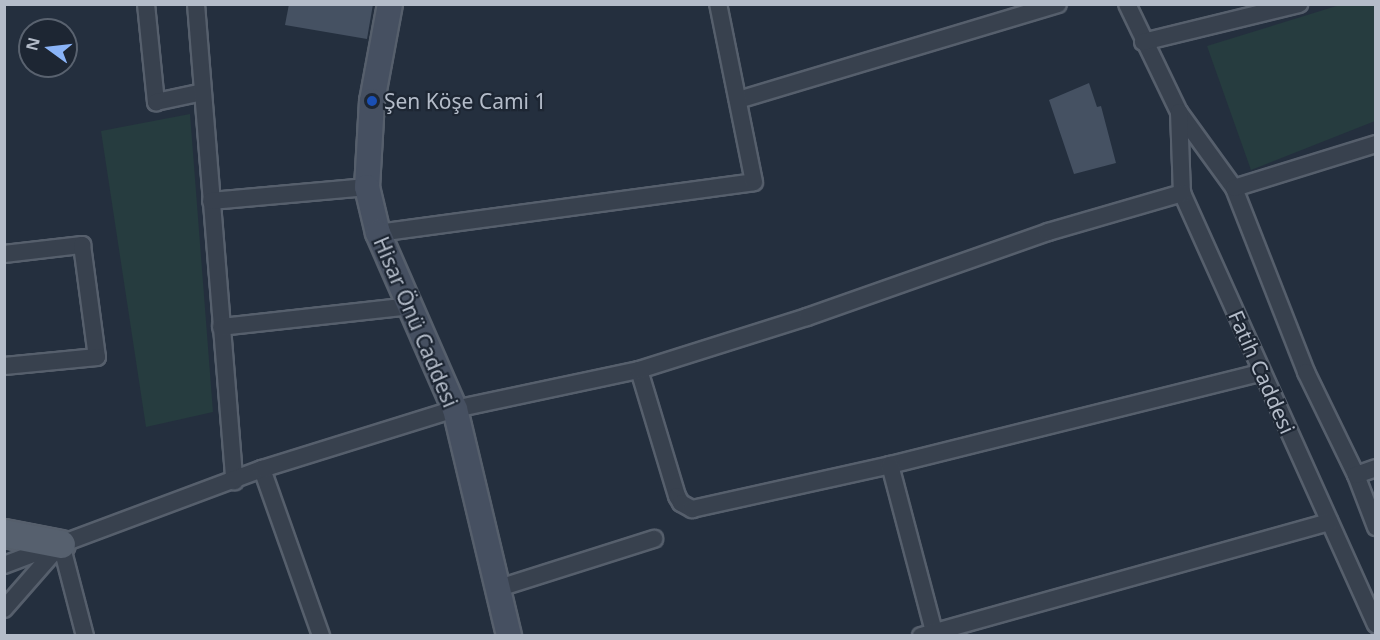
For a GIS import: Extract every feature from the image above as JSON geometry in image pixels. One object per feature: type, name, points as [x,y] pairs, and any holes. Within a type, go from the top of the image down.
[{"type":"main road","name":"Hisar Önü Caddesi","points":[[390,4],[372,101],[367,188],[378,233],[455,409],[509,636]]},
{"type":"main road","points":[[4,532],[61,544]]},
{"type":"street","points":[[146,4],[156,102],[202,92]]},
{"type":"street","points":[[196,4],[234,481]]},
{"type":"street","points":[[378,233],[754,182],[718,4]]},
{"type":"street","points":[[738,100],[1058,4]]},
{"type":"street","name":"Fatih Caddesi","points":[[1127,4],[1143,42],[1179,112],[1234,188],[1306,372],[1356,475],[1376,527]]},
{"type":"street","points":[[1143,42],[1299,4]]},
{"type":"street","name":"Fatih Caddesi","points":[[1179,112],[1182,193],[1376,624]]},
{"type":"street","points":[[1234,188],[1376,144]]},
{"type":"street","points":[[212,201],[367,188]]},
{"type":"street","points":[[4,565],[262,469],[455,409],[639,370],[807,317],[1048,232],[1182,193]]},
{"type":"street","points":[[4,254],[82,245],[97,357],[4,366]]},
{"type":"street","points":[[221,327],[410,306]]},
{"type":"street","points":[[639,370],[677,496],[686,507],[692,509],[890,465],[1262,372]]},
{"type":"street","points":[[890,465],[928,634],[1329,522]]},
{"type":"street","points":[[1356,475],[1376,468]]},
{"type":"street","points":[[262,469],[321,636]]},
{"type":"street","points":[[496,589],[654,539]]},
{"type":"street","points":[[4,609],[61,544]]},
{"type":"street","points":[[61,544],[84,636]]},
{"type":"green space","points":[[1343,4],[1375,5],[1375,121],[1251,170],[1207,46]]},
{"type":"green space","points":[[190,114],[213,412],[146,427],[101,131]]},
{"type":"building","points":[[289,4],[373,4],[367,39],[285,25]]},
{"type":"building","points":[[1089,83],[1097,107],[1101,106],[1116,163],[1074,174],[1049,100]]},
{"type":"place","name":"Şen Köşe Cami 1","points":[[372,101]]}]
